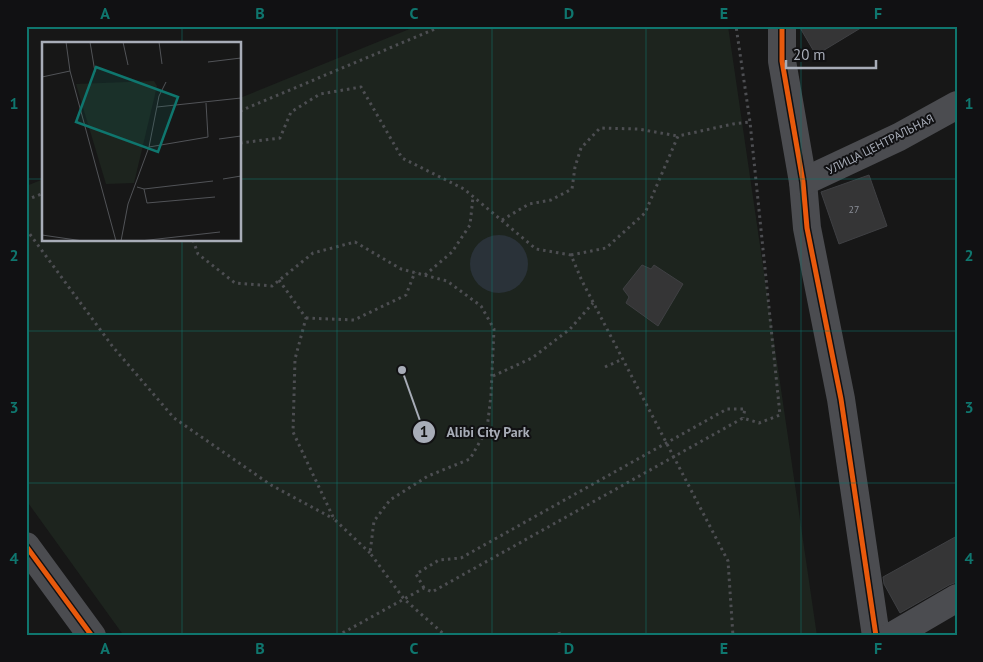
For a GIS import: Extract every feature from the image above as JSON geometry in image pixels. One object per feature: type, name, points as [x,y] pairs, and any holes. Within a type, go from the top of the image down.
[{"type":"street","points":[[782,26],[782,61],[803,182],[808,228],[841,399],[876,636]]},
{"type":"street","name":"УЛИЦА ЦЕНТРАЛЬНАЯ","points":[[803,182],[899,136],[957,105]]},
{"type":"street","points":[[26,546],[92,636]]},
{"type":"street","points":[[892,636],[957,598]]},
{"type":"path","points":[[241,111],[442,26]]},
{"type":"path","points":[[736,26],[750,122],[780,416],[759,423],[743,418],[432,592],[424,588],[416,574],[439,560],[461,558],[727,409],[745,409],[743,418]]},
{"type":"path","points":[[241,143],[280,138],[291,112],[320,94],[361,87],[402,158],[464,189],[536,249],[571,255],[606,248],[644,213],[678,136]]},
{"type":"path","points":[[502,220],[529,204],[551,200],[572,189],[575,167],[581,148],[600,128],[638,129],[678,136],[750,122]]},
{"type":"path","points":[[26,200],[42,194]]},
{"type":"path","points":[[425,275],[452,252],[470,225],[473,196]]},
{"type":"path","points":[[26,229],[113,347],[174,418],[271,485],[334,519],[370,554],[404,599],[446,636]]},
{"type":"path","points":[[193,241],[198,254],[235,283],[272,286],[313,253],[355,242],[401,269],[447,281],[481,306],[494,329],[492,395],[487,430],[470,459],[428,476],[390,500],[374,521],[370,554]]},
{"type":"path","points":[[571,255],[593,303],[728,561],[733,636]]},
{"type":"path","points":[[306,318],[354,320],[406,295],[415,272]]},
{"type":"path","points":[[279,280],[306,318]]},
{"type":"path","points":[[492,376],[532,358],[570,329],[593,303]]},
{"type":"path","points":[[306,318],[295,359],[293,432],[334,519]]},
{"type":"path","points":[[605,367],[623,359]]},
{"type":"path","points":[[337,636],[424,588]]},
{"type":"shaded area","points":[[417,26],[728,26],[817,636],[124,636],[26,500],[26,186],[42,180],[42,241],[241,241],[241,98]]},
{"type":"shaded area","points":[[499,235],[510,237],[523,248],[528,264],[526,275],[515,288],[499,293],[488,291],[475,280],[470,264],[472,253],[483,240]]},
{"type":"building","points":[[799,26],[864,26],[816,55]]},
{"type":"building","points":[[869,175],[887,226],[839,244],[821,192]]},
{"type":"building","points":[[642,265],[651,269],[654,265],[683,284],[658,326],[626,303],[629,297],[623,289]]},
{"type":"building","points":[[957,536],[957,582],[900,613],[884,584],[883,577]]},
{"type":"cycle path","points":[[782,26],[782,61],[803,182],[807,228],[841,399],[876,636]]},
{"type":"cycle path","points":[[26,546],[92,636]]},
{"type":"place","name":"Alibi City Park","points":[[402,370]]}]
